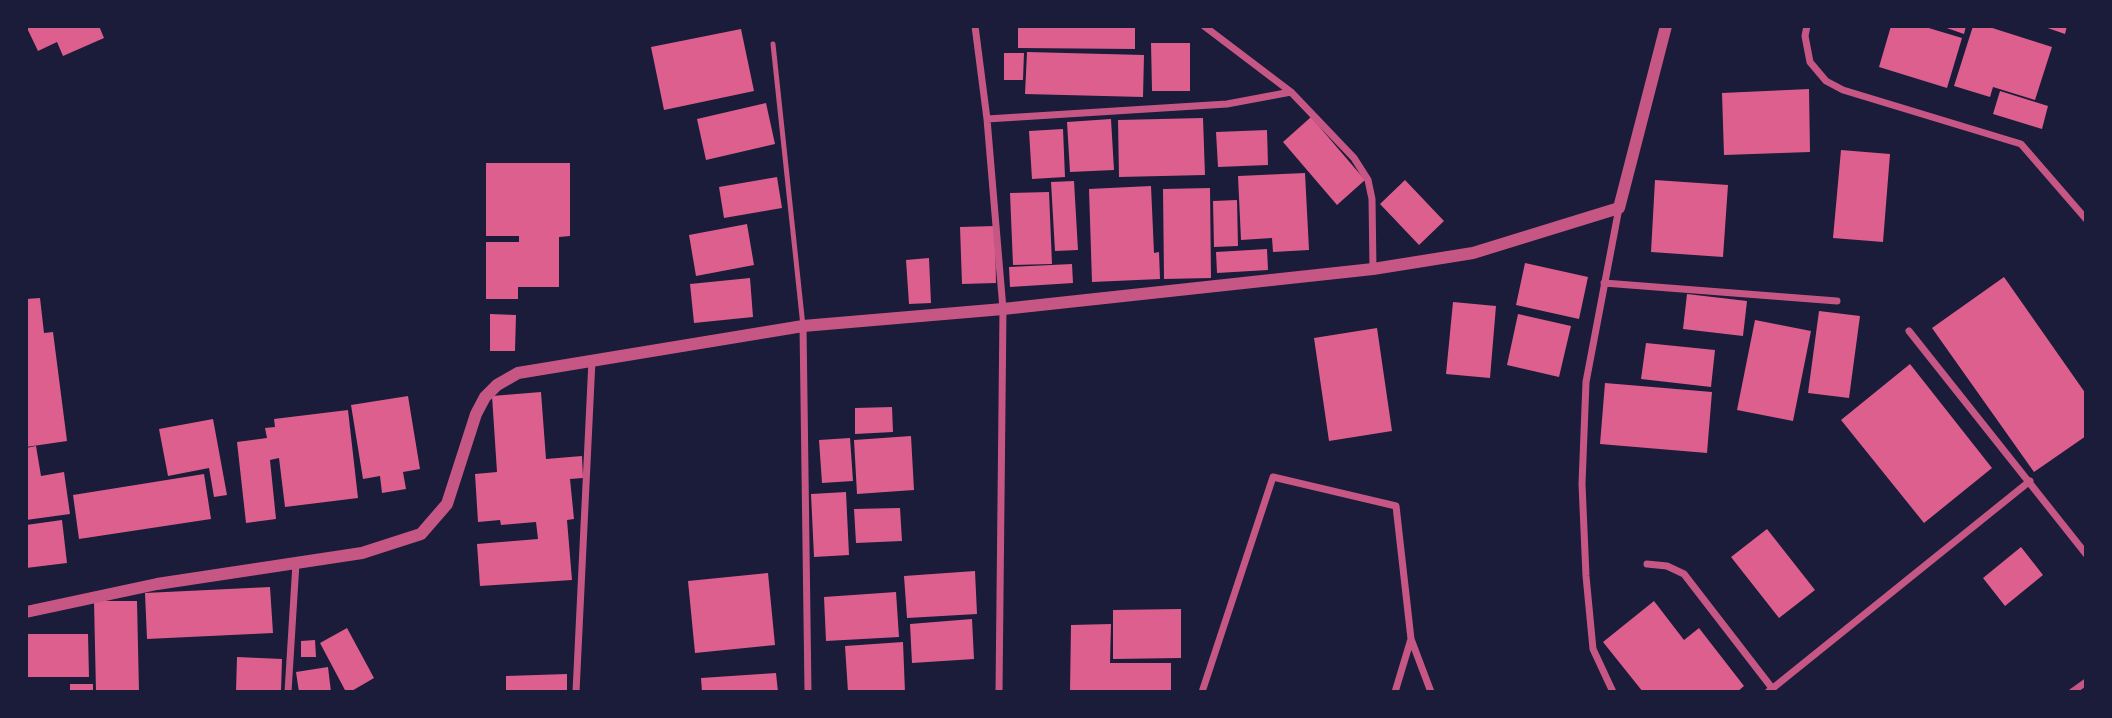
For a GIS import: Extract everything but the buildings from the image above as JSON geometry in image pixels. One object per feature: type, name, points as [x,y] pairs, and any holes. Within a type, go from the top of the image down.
[{"type":"street","points":[[975,26],[987,119],[1003,309],[999,692]]},
{"type":"street","points":[[1204,26],[1291,92],[1354,158],[1368,180],[1372,199],[1373,270]]},
{"type":"street","points":[[1613,692],[1594,649],[1586,576],[1582,484],[1586,382],[1619,208],[1666,26]]},
{"type":"street","points":[[1807,26],[1805,36],[1810,62],[1826,80],[1843,90],[2021,144],[2086,219]]},
{"type":"street","points":[[987,119],[1227,104],[1291,92]]},
{"type":"street","points":[[26,612],[157,584],[362,552],[421,534],[447,504],[476,414],[496,384],[518,373],[803,326],[1003,309],[1373,270],[1473,253],[1619,208]]},
{"type":"street","points":[[1604,282],[1837,301]]},
{"type":"street","points":[[803,326],[808,692]]},
{"type":"street","points":[[1909,331],[2086,554]]},
{"type":"street","points":[[576,692],[592,359]]},
{"type":"street","points":[[1202,692],[1273,477],[1396,506],[1411,639],[1432,692]]},
{"type":"street","points":[[1647,564],[1667,566],[1684,574],[1770,690],[2030,481]]},
{"type":"street","points":[[288,692],[296,563]]},
{"type":"street","points":[[1395,692],[1411,639]]},
{"type":"street","points":[[2072,692],[2086,682]]},
{"type":"lane","points":[[773,44],[803,326]]}]
